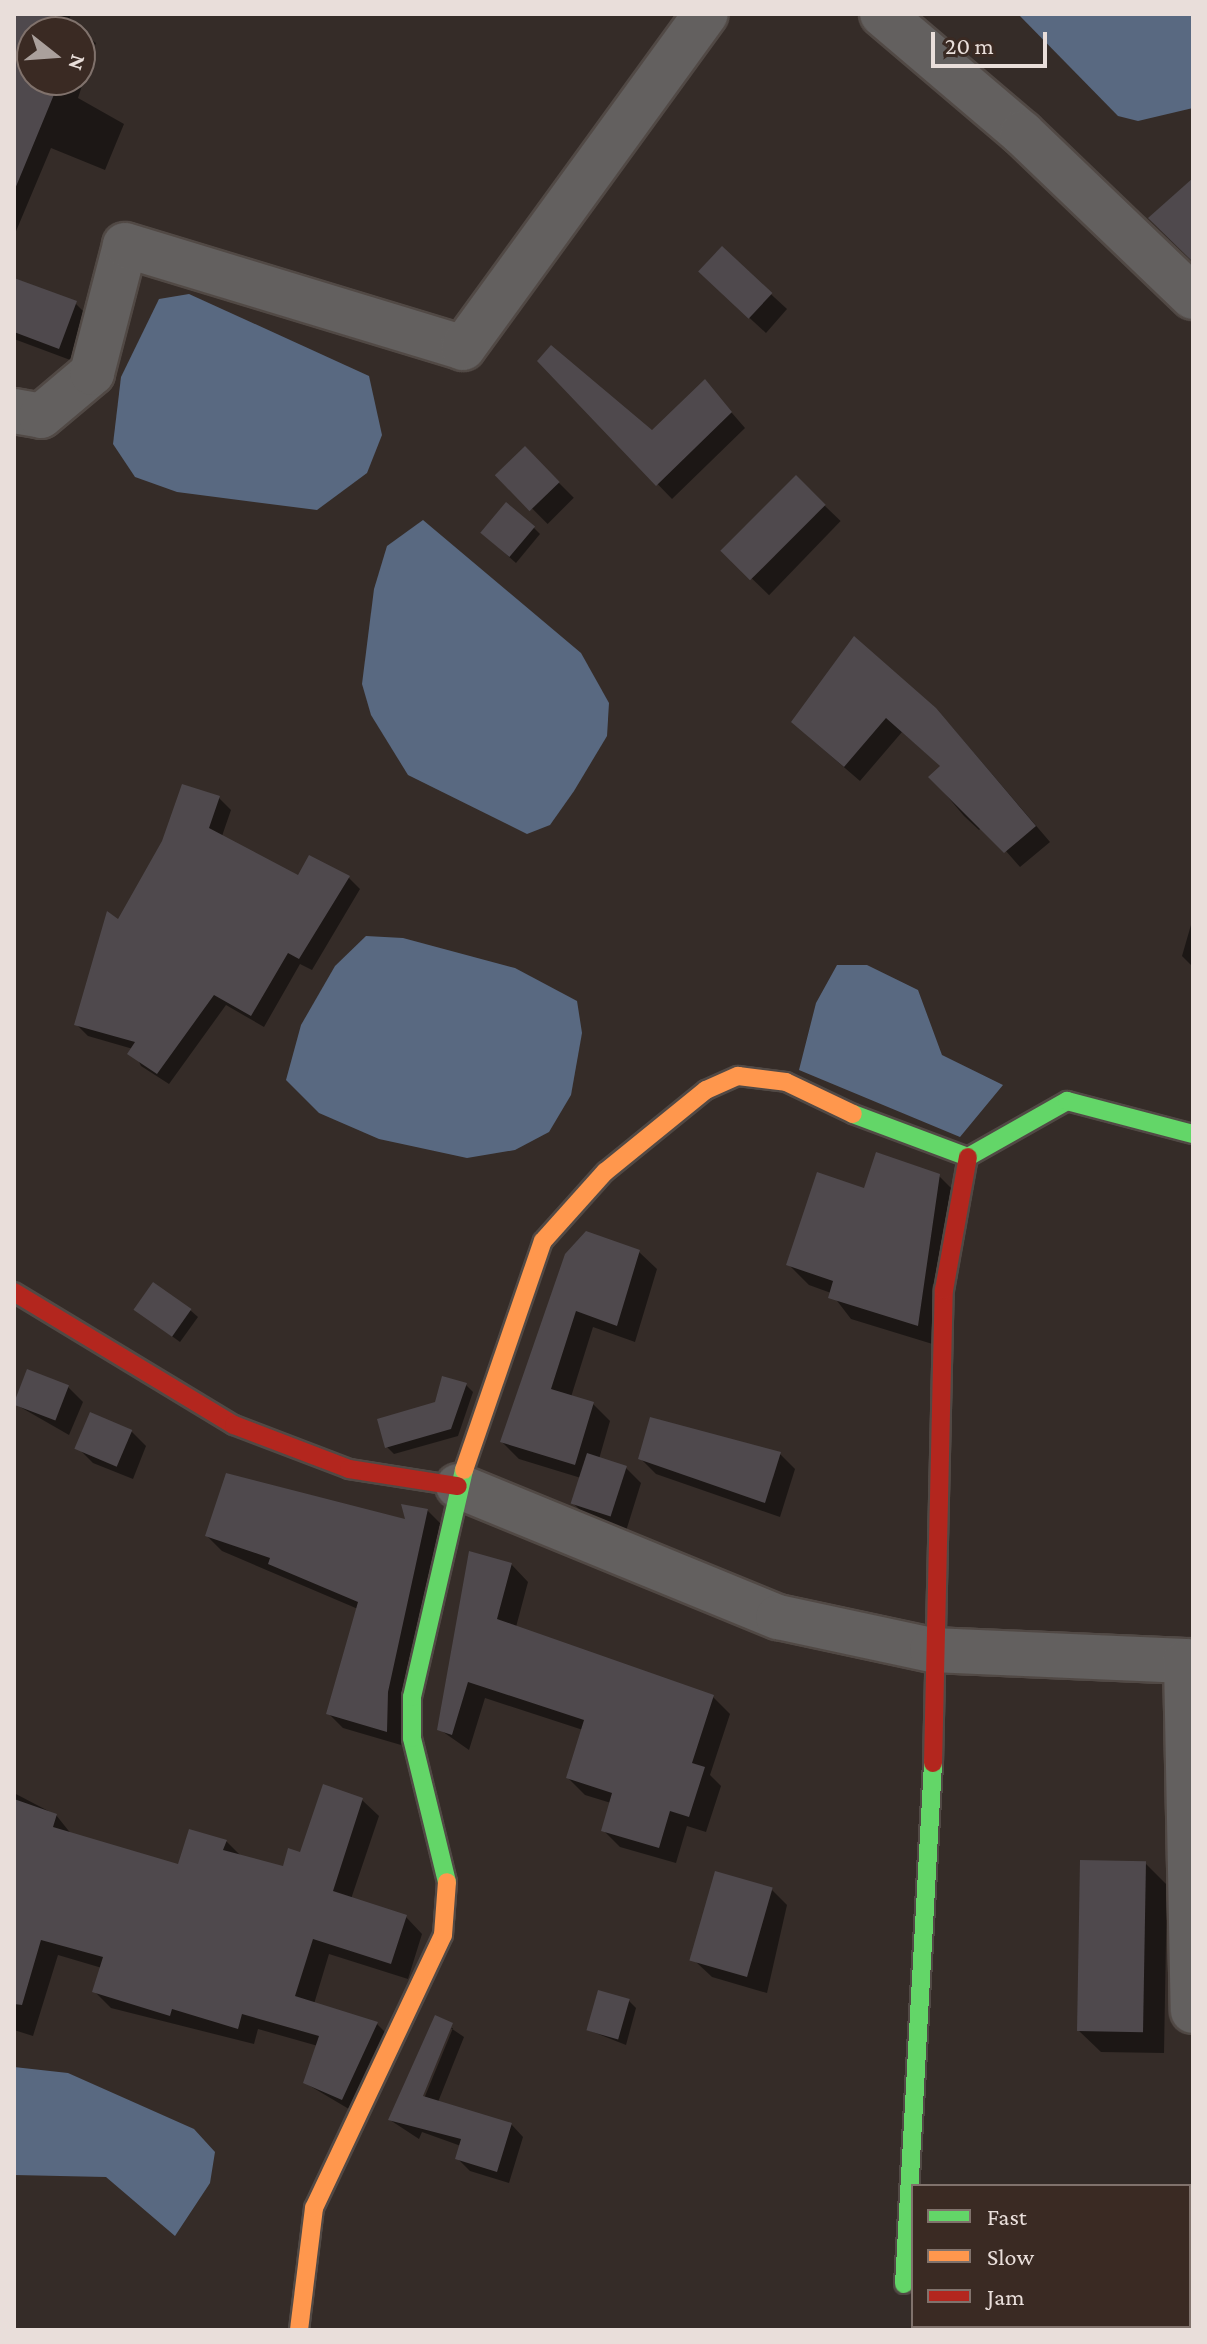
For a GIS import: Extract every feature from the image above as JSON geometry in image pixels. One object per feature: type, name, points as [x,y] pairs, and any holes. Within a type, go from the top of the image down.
[{"type":"street","points":[[14,411],[41,416],[92,373],[125,245],[463,348],[706,14]]},
{"type":"street","points":[[882,14],[1022,133],[1193,297]]},
{"type":"street","points":[[299,2330],[301,2268],[314,2208],[375,2091],[443,1935],[447,1875],[412,1738],[412,1697],[458,1486],[543,1241],[605,1172],[706,1090],[738,1076],[786,1082],[880,1127],[968,1157],[1067,1101],[1193,1134]]},
{"type":"street","points":[[904,2284],[903,2199],[925,1972],[944,1290],[968,1157]]},
{"type":"street","points":[[14,1292],[234,1425],[349,1469],[458,1486],[778,1617],[932,1650],[1190,1661],[1193,2011]]},
{"type":"water","points":[[1018,14],[1193,14],[1193,108],[1138,121],[1118,116]]},
{"type":"water","points":[[189,294],[369,376],[382,435],[367,473],[317,510],[177,492],[135,477],[113,444],[121,377],[159,299]]},
{"type":"water","points":[[423,520],[581,653],[609,703],[607,736],[574,791],[550,825],[527,834],[408,775],[371,715],[362,684],[374,589],[387,546]]},
{"type":"water","points":[[366,936],[403,938],[515,968],[577,1001],[582,1033],[571,1095],[549,1132],[515,1150],[467,1158],[379,1139],[319,1113],[286,1080],[301,1025],[335,966]]},
{"type":"water","points":[[837,965],[867,965],[918,990],[942,1055],[1003,1085],[960,1137],[799,1070],[816,1003]]},
{"type":"water","points":[[14,2067],[68,2073],[194,2129],[215,2152],[210,2183],[175,2236],[106,2177],[14,2175]]},
{"type":"building","points":[[14,14],[46,14],[52,16],[16,16],[16,96],[53,96],[15,189]]},
{"type":"building","points":[[1193,178],[1193,262],[1148,218]]},
{"type":"building","points":[[722,246],[772,293],[749,319],[698,272]]},
{"type":"building","points":[[14,278],[77,301],[59,349],[14,332]]},
{"type":"building","points":[[551,345],[652,430],[705,379],[732,412],[656,486],[537,361]]},
{"type":"building","points":[[525,446],[560,482],[530,511],[495,475]]},
{"type":"building","points":[[796,475],[826,505],[750,580],[720,551]]},
{"type":"building","points":[[506,502],[535,526],[509,557],[480,533]]},
{"type":"building","points":[[854,636],[936,708],[1036,826],[1004,853],[928,777],[940,766],[886,718],[844,767],[791,722]]},
{"type":"building","points":[[182,784],[220,796],[209,828],[298,875],[309,855],[350,876],[299,959],[288,953],[251,1016],[214,995],[157,1074],[127,1054],[135,1042],[74,1025],[107,911],[118,919],[162,841]]},
{"type":"building","points":[[876,1152],[940,1174],[918,1326],[828,1298],[833,1281],[786,1265],[817,1172],[864,1188]]},
{"type":"building","points":[[586,1231],[640,1250],[617,1326],[576,1311],[551,1389],[594,1402],[575,1465],[500,1442],[565,1254]]},
{"type":"building","points":[[153,1282],[192,1309],[172,1337],[133,1310]]},
{"type":"building","points":[[27,1369],[69,1385],[55,1421],[14,1405]]},
{"type":"building","points":[[442,1376],[467,1383],[451,1429],[385,1448],[377,1419],[435,1402]]},
{"type":"building","points":[[90,1412],[132,1430],[117,1467],[74,1449]]},
{"type":"building","points":[[650,1417],[781,1452],[765,1503],[638,1459]]},
{"type":"building","points":[[587,1453],[627,1466],[611,1516],[571,1503]]},
{"type":"building","points":[[226,1473],[405,1519],[401,1504],[428,1509],[388,1692],[387,1732],[326,1714],[358,1602],[268,1564],[270,1558],[205,1536]]},
{"type":"building","points":[[469,1551],[512,1563],[497,1619],[714,1695],[692,1763],[705,1767],[689,1817],[670,1811],[659,1848],[601,1831],[612,1793],[566,1778],[584,1720],[468,1682],[452,1735],[437,1730]]},
{"type":"building","points":[[323,1784],[363,1798],[333,1891],[407,1915],[391,1964],[313,1939],[295,1996],[378,2022],[342,2100],[303,2083],[319,2036],[242,2014],[238,2029],[172,2009],[170,2016],[92,1992],[103,1957],[41,1940],[22,2005],[14,2004],[14,1799],[57,1814],[53,1827],[178,1864],[189,1829],[227,1840],[223,1850],[283,1866],[288,1848],[300,1852]]},
{"type":"building","points":[[1080,1860],[1146,1861],[1143,2032],[1077,2031]]},
{"type":"building","points":[[715,1871],[773,1888],[747,1977],[689,1960]]},
{"type":"building","points":[[598,1990],[630,1999],[618,2039],[586,2030]]},
{"type":"building","points":[[435,2015],[453,2023],[423,2096],[512,2123],[497,2172],[455,2159],[461,2139],[388,2120]]},
{"type":"traffic: fast","points":[[853,1114],[968,1157],[1067,1101],[1193,1134]]},
{"type":"traffic: fast","points":[[447,1882],[412,1738],[412,1697],[464,1470]]},
{"type":"traffic: fast","points":[[904,2284],[933,1763]]},
{"type":"traffic: slow","points":[[464,1470],[543,1241],[605,1172],[706,1090],[738,1076],[786,1082],[853,1114]]},
{"type":"traffic: slow","points":[[299,2330],[314,2208],[443,1935],[447,1882]]},
{"type":"traffic: jam","points":[[933,1763],[944,1290],[968,1157]]},
{"type":"traffic: jam","points":[[14,1292],[234,1425],[349,1469],[458,1486]]}]
